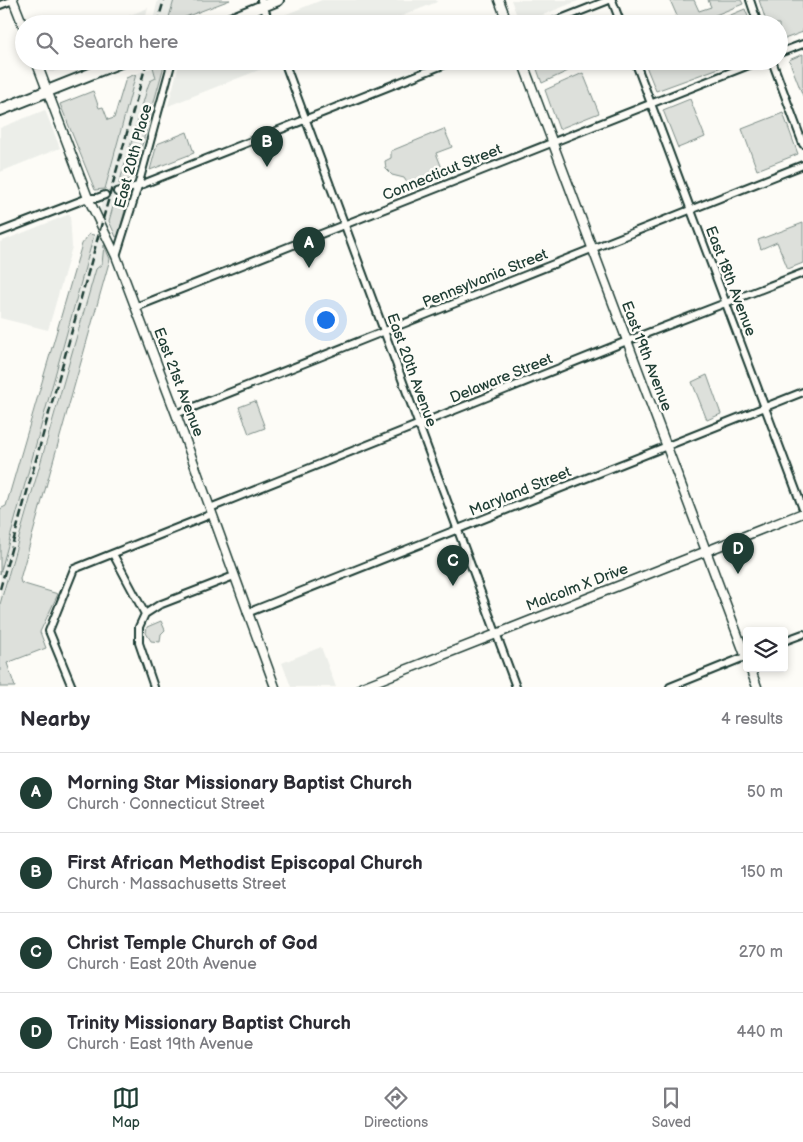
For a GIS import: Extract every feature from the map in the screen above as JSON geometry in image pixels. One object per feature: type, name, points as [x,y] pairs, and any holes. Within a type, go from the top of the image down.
[{"type":"main road","points":[[237,15],[262,3],[278,0]]},
{"type":"main road","points":[[0,110],[100,70]]},
{"type":"street","points":[[0,5],[13,0],[19,15]]},
{"type":"street","points":[[499,0],[505,15]]},
{"type":"street","points":[[572,15],[611,0],[617,15]]},
{"type":"street","points":[[750,0],[755,15]]},
{"type":"street","points":[[262,3],[267,15]]},
{"type":"street","points":[[788,50],[803,44]]},
{"type":"street","name":"East 21st Avenue","points":[[39,70],[88,198],[116,256],[136,307],[274,687]]},
{"type":"street","name":"East 20th Place","points":[[116,256],[138,186],[170,70]]},
{"type":"street","name":"East 20th Avenue","points":[[287,70],[516,687]]},
{"type":"street","points":[[117,192],[138,186],[431,70]]},
{"type":"street","name":"East 19th Avenue","points":[[525,70],[743,650]]},
{"type":"street","name":"East 18th Avenue","points":[[638,70],[803,509]]},
{"type":"street","name":"Connecticut Street","points":[[136,307],[736,70]]},
{"type":"street","points":[[775,70],[803,144]]},
{"type":"street","name":"Pennsylvania Street","points":[[176,414],[803,165]]},
{"type":"street","points":[[0,232],[88,198],[97,198],[105,195]]},
{"type":"street","name":"Delaware Street","points":[[72,687],[49,631],[74,570],[418,424],[803,273]]},
{"type":"street","name":"Maryland Street","points":[[247,613],[803,392]]},
{"type":"street","name":"Malcolm X Drive","points":[[362,687],[803,513]]},
{"type":"street","points":[[113,554],[145,614]]},
{"type":"street","points":[[154,687],[139,643],[139,627],[145,614],[158,605],[234,576]]},
{"type":"street","points":[[788,640],[803,634]]},
{"type":"street","points":[[670,687],[743,659]]},
{"type":"street","points":[[751,672],[757,687]]},
{"type":"shaded area","points":[[158,0],[174,0],[170,15],[154,15]]},
{"type":"shaded area","points":[[174,0],[230,0],[191,15],[170,15]]},
{"type":"shaded area","points":[[322,0],[436,0],[437,2],[404,15],[284,15]]},
{"type":"shaded area","points":[[511,0],[580,0],[542,15],[517,15]]},
{"type":"shaded area","points":[[670,0],[694,0],[699,11],[711,7],[708,0],[741,0],[743,4],[716,15],[677,15]]},
{"type":"shaded area","points":[[759,0],[803,0],[803,32],[788,38],[788,15],[764,15]]},
{"type":"shaded area","points":[[148,8],[146,15],[130,15]]},
{"type":"shaded area","points":[[745,9],[747,15],[731,15]]},
{"type":"shaded area","points":[[803,54],[803,96],[789,60]]},
{"type":"shaded area","points":[[146,70],[154,70],[156,78],[150,81],[142,103],[108,225],[100,210],[136,74]]},
{"type":"shaded area","points":[[154,70],[163,70],[133,178],[119,184],[148,86],[150,81],[156,78]]},
{"type":"shaded area","points":[[178,70],[259,70],[168,106]]},
{"type":"shaded area","points":[[537,70],[568,70],[568,71],[542,83]]},
{"type":"shaded area","points":[[648,70],[713,70],[656,91]]},
{"type":"shaded area","points":[[583,73],[599,113],[559,129],[545,90]]},
{"type":"shaded area","points":[[136,74],[105,189],[95,190],[60,104],[93,91],[99,108],[103,107],[108,120],[114,118],[126,78]]},
{"type":"shaded area","points":[[690,99],[705,137],[678,148],[663,110]]},
{"type":"shaded area","points":[[45,110],[60,148],[0,172],[0,128]]},
{"type":"shaded area","points":[[783,113],[798,154],[757,170],[742,129]]},
{"type":"shaded area","points":[[444,129],[452,147],[436,153],[444,173],[410,187],[404,178],[392,175],[386,169],[385,161],[391,158],[391,151]]},
{"type":"shaded area","points":[[187,132],[194,153],[150,170],[157,144]]},
{"type":"shaded area","points":[[128,199],[118,236],[116,237],[109,221],[114,203]]},
{"type":"shaded area","points":[[70,214],[72,247],[48,330],[0,318],[0,242]]},
{"type":"shaded area","points":[[803,223],[803,263],[788,269],[777,242],[761,249],[758,240]]},
{"type":"shaded area","points":[[89,234],[94,235],[0,574],[0,509],[6,506],[82,244]]},
{"type":"shaded area","points":[[94,235],[100,238],[104,245],[102,264],[49,427],[0,604],[0,574]]},
{"type":"shaded area","points":[[104,245],[110,259],[20,579],[21,583],[58,594],[40,632],[46,648],[7,663],[15,687],[0,687],[0,604],[96,269],[102,264]]},
{"type":"shaded area","points":[[707,375],[721,414],[707,420],[692,382]]},
{"type":"shaded area","points":[[255,401],[265,428],[249,434],[239,407]]},
{"type":"shaded area","points":[[161,621],[165,630],[161,634],[160,642],[151,641],[146,633],[147,627]]},
{"type":"shaded area","points":[[321,647],[336,687],[291,687],[282,663]]},
{"type":"railway","points":[[160,15],[164,0]]},
{"type":"railway","points":[[0,589],[144,70]]},
{"type":"place","name":"First African Methodist Episcopal Church","points":[[267,167]]},
{"type":"place","name":"Morning Star Missionary Baptist Church","points":[[309,268]]},
{"type":"place","name":"Trinity Missionary Baptist Church","points":[[738,574]]},
{"type":"place","name":"Christ Temple Church of God","points":[[453,586]]}]
